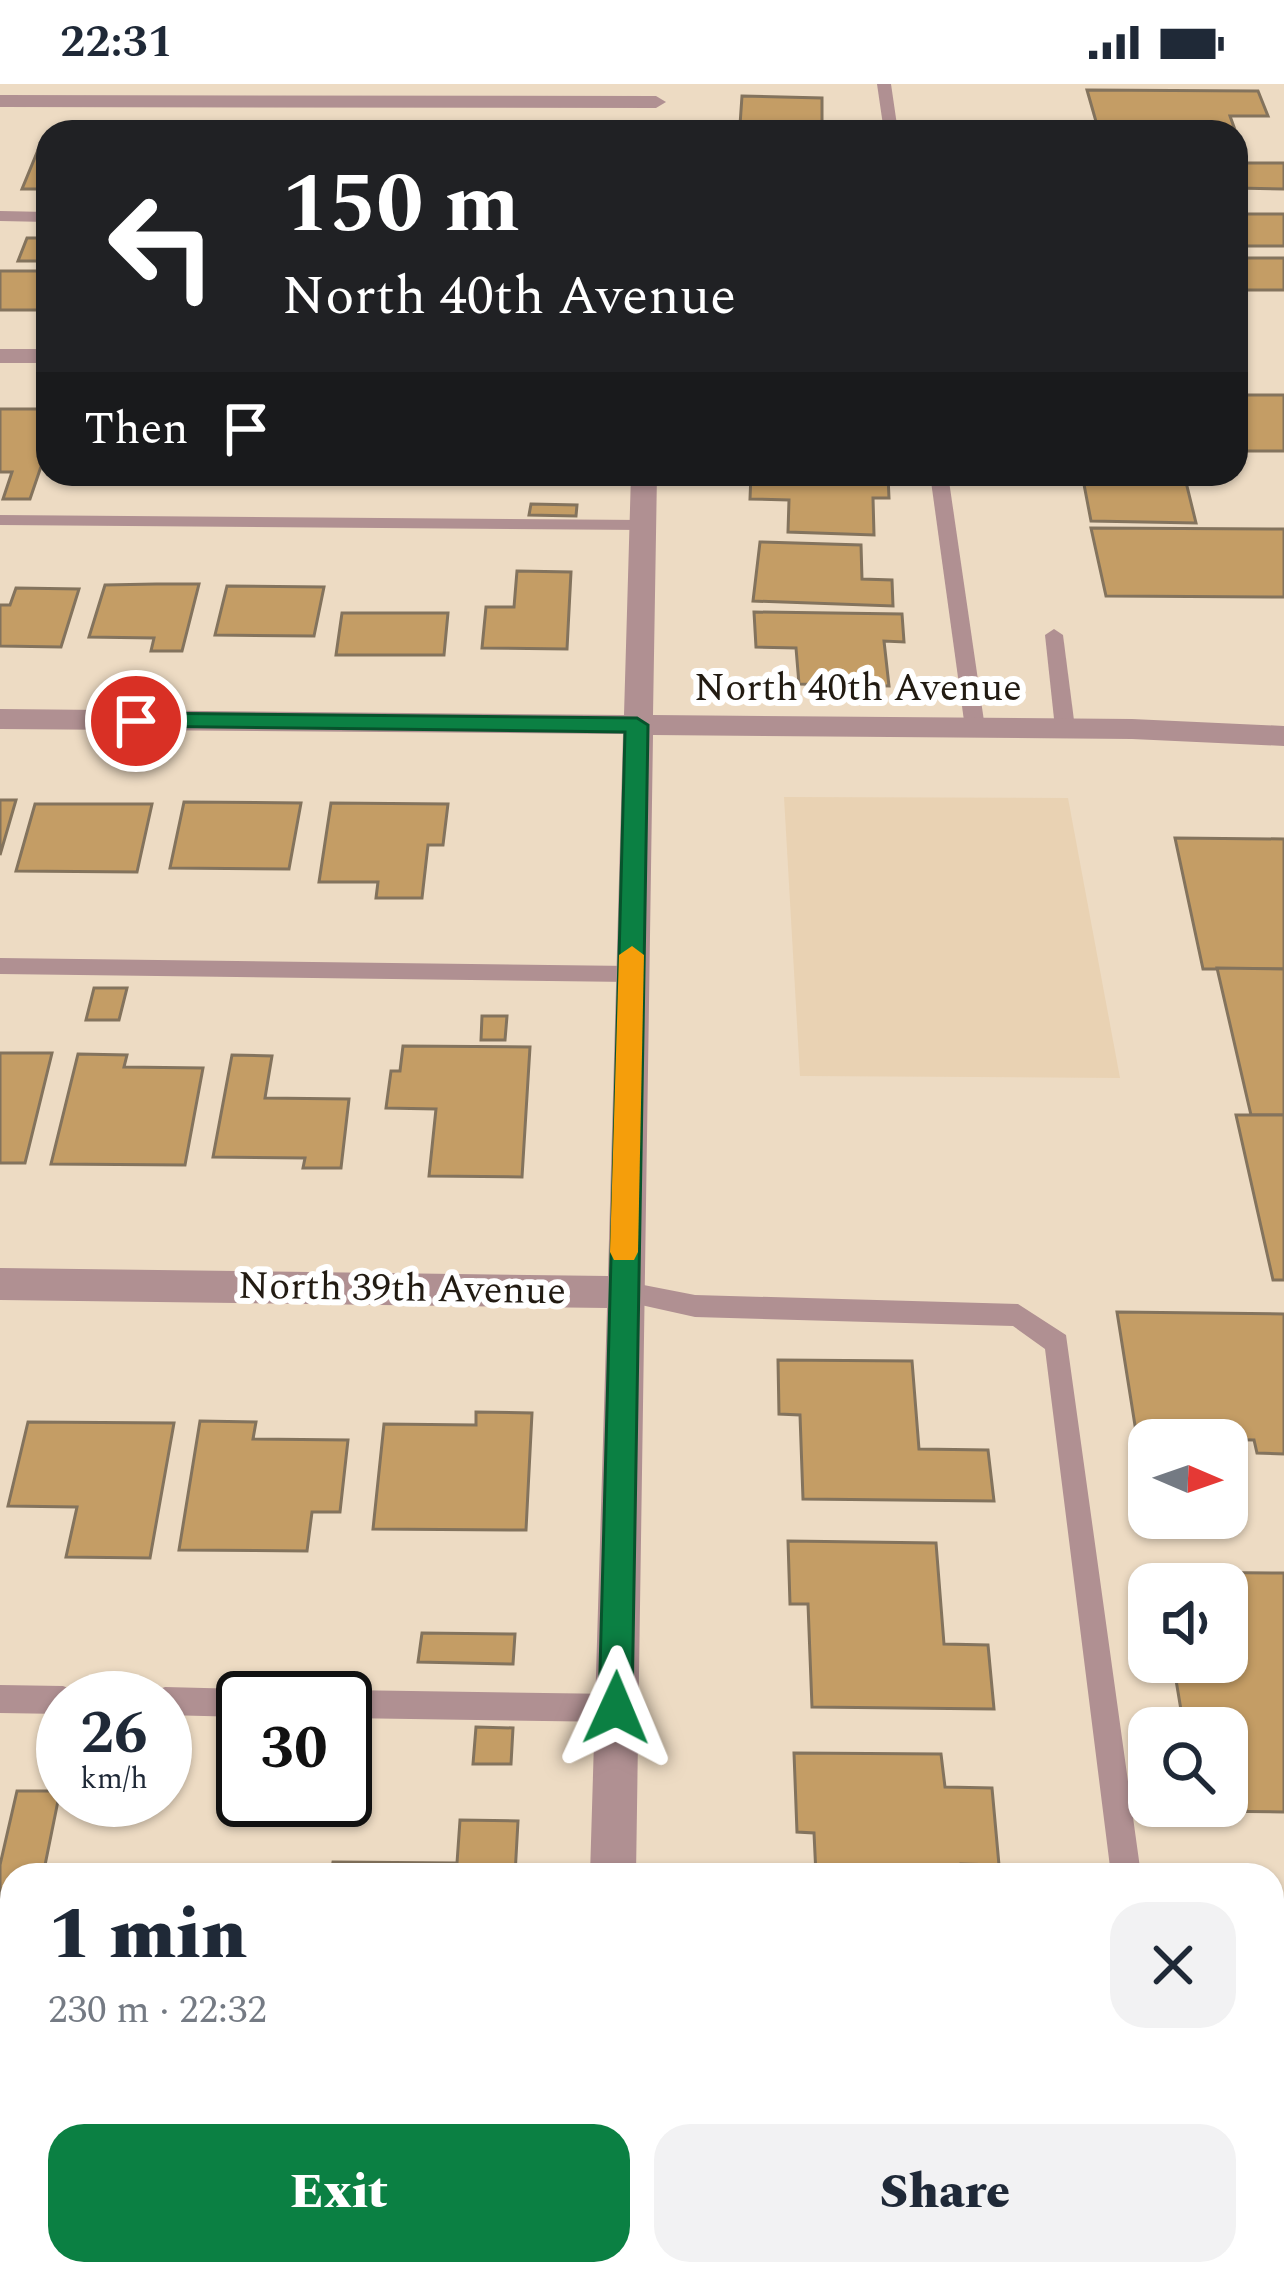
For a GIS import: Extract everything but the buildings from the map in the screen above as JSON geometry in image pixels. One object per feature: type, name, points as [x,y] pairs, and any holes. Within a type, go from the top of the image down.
[{"type":"street","points":[[0,101],[656,93]]},
{"type":"street","points":[[0,356],[36,356]]},
{"type":"street","points":[[613,1863],[644,486]]},
{"type":"street","name":"North 40th Avenue","points":[[0,719],[1065,728],[1284,736]]},
{"type":"street","name":"North 39th Avenue","points":[[0,1284],[623,1292]]},
{"type":"lane","points":[[884,84],[889,120]]},
{"type":"lane","points":[[0,216],[36,217]]},
{"type":"lane","points":[[941,486],[975,728]]},
{"type":"lane","points":[[0,520],[643,525]]},
{"type":"lane","points":[[1054,635],[1065,728]]},
{"type":"lane","points":[[0,966],[631,974]]},
{"type":"lane","name":"North 39th Avenue","points":[[623,1292],[695,1306],[1018,1315],[1057,1343],[1124,1863]]},
{"type":"lane","points":[[0,1699],[36,1700]]},
{"type":"lane","points":[[372,1704],[616,1708]]},
{"type":"shaded area","points":[[784,797],[1068,798],[1120,1078],[800,1076]]},
{"type":"slow traffic","points":[[624,1252],[632,955]]},
{"type":"route","points":[[136,721],[637,725],[616,1708]]}]
